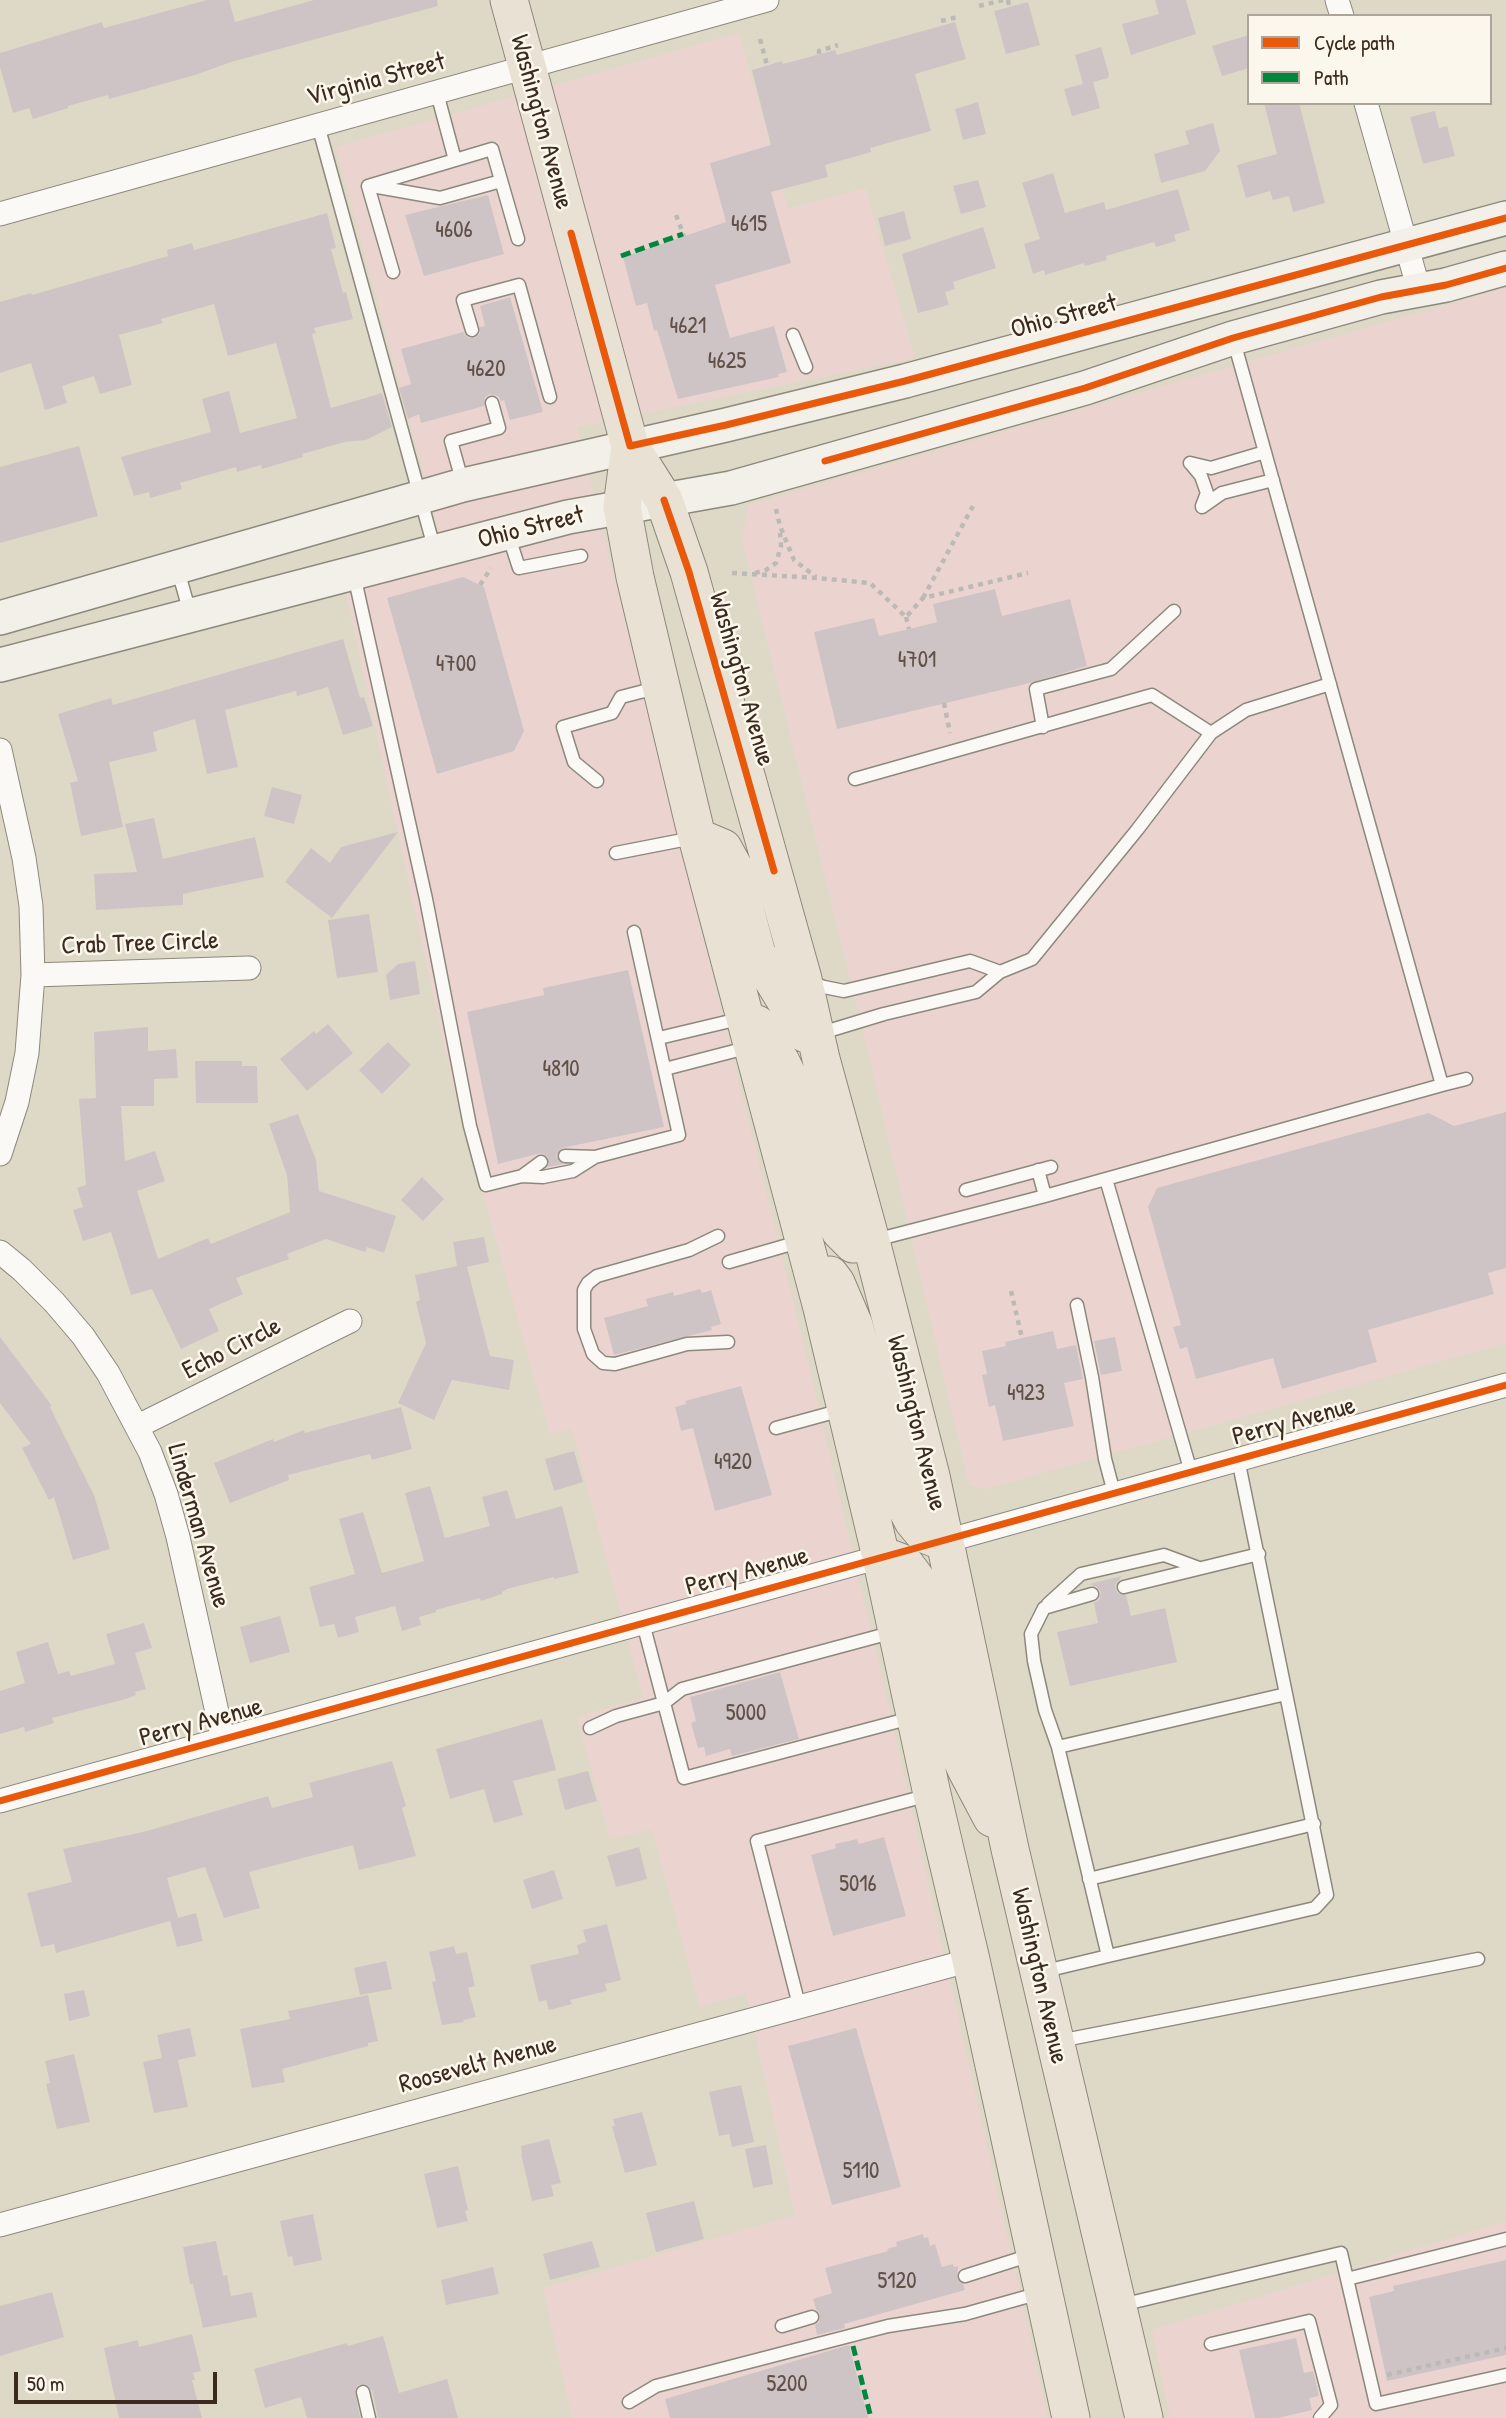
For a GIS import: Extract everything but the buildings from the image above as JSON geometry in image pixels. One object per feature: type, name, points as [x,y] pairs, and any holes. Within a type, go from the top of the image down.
[{"type":"main road","name":"Washington Avenue","points":[[509,0],[630,446],[664,500],[689,572],[803,979],[931,1476],[1038,1973],[1144,2418]]},
{"type":"main road","name":"Washington Avenue","points":[[630,446],[622,507],[635,577],[697,837],[805,1240],[883,1556],[915,1717],[1072,2418]]},
{"type":"main road","points":[[697,837],[723,848],[729,858],[757,954],[819,1047]]},
{"type":"main road","points":[[744,1019],[781,1062],[811,1124],[840,1231],[853,1244],[871,1241]]},
{"type":"main road","points":[[805,1240],[836,1283],[854,1325],[901,1499],[924,1534],[944,1542]]},
{"type":"main road","points":[[883,1556],[905,1564],[916,1579],[950,1734],[1010,1849]]},
{"type":"street","name":"Virginia Street","points":[[0,214],[767,0]]},
{"type":"street","points":[[1367,105],[1419,290]]},
{"type":"street","name":"Ohio Street","points":[[0,618],[463,485],[918,378],[1506,218]]},
{"type":"street","name":"Ohio Street","points":[[0,665],[568,517],[731,488],[1085,388],[1233,338],[1381,297],[1446,285],[1506,268]]},
{"type":"street","points":[[0,750],[24,858],[31,906],[33,975],[27,1054],[17,1102],[0,1154]]},
{"type":"street","name":"Crab Tree Circle","points":[[33,975],[249,968]]},
{"type":"street","name":"Linderman Avenue","points":[[0,1252],[54,1302],[83,1336],[138,1426],[166,1494],[178,1537],[223,1739]]},
{"type":"street","name":"Echo Circle","points":[[138,1426],[350,1321]]},
{"type":"street","name":"Perry Avenue","points":[[0,1801],[1506,1385]]},
{"type":"street","name":"Roosevelt Avenue","points":[[0,2225],[971,1960]]},
{"type":"lane","points":[[437,93],[455,160]]},
{"type":"lane","points":[[318,125],[435,552]]},
{"type":"lane","points":[[368,186],[492,149],[518,239]]},
{"type":"lane","points":[[368,186],[440,198],[501,181]]},
{"type":"lane","points":[[368,186],[393,272]]},
{"type":"lane","points":[[471,330],[463,300],[519,285],[550,397]]},
{"type":"lane","points":[[793,335],[806,367]]},
{"type":"lane","points":[[1233,338],[1442,1085]]},
{"type":"lane","points":[[463,485],[451,441],[499,428],[492,403]]},
{"type":"lane","points":[[1265,452],[1211,468],[1190,463],[1201,476],[1207,493],[1202,507],[1222,493],[1273,480]]},
{"type":"lane","points":[[508,533],[519,568],[581,556]]},
{"type":"lane","points":[[177,567],[190,614]]},
{"type":"lane","points":[[353,571],[426,899],[470,1126],[486,1185],[522,1176],[542,1177],[573,1171],[595,1157]]},
{"type":"lane","points":[[1043,727],[1036,689],[1111,668],[1174,611]]},
{"type":"lane","points":[[819,1047],[884,1014],[976,992],[1000,972],[1032,960],[1211,733],[1246,710],[1330,684]]},
{"type":"lane","points":[[597,781],[574,762],[563,727],[612,713],[621,697],[660,687]]},
{"type":"lane","points":[[855,779],[1152,695],[1211,733]]},
{"type":"lane","points":[[616,853],[697,837]]},
{"type":"lane","points":[[565,1156],[595,1157],[679,1135],[634,932]]},
{"type":"lane","points":[[803,979],[845,991],[970,961],[1000,972]]},
{"type":"lane","points":[[659,1038],[744,1019]]},
{"type":"lane","points":[[665,1069],[744,1019]]},
{"type":"lane","points":[[871,1241],[1045,1196],[1466,1079]]},
{"type":"lane","points":[[522,1176],[541,1162]]},
{"type":"lane","points":[[965,1189],[1045,1168],[1045,1196]]},
{"type":"lane","points":[[1106,1179],[1191,1472]]},
{"type":"lane","points":[[718,1236],[689,1250],[597,1276],[584,1290],[584,1329],[593,1354],[603,1363],[615,1364],[687,1344],[728,1342]]},
{"type":"lane","points":[[729,1262],[805,1240]]},
{"type":"lane","points":[[1077,1305],[1105,1459],[1114,1493]]},
{"type":"lane","points":[[776,1428],[846,1409]]},
{"type":"lane","points":[[1038,1973],[1315,1908],[1326,1895],[1314,1824],[1238,1459]]},
{"type":"lane","points":[[1124,1587],[1259,1554]]},
{"type":"lane","points":[[1108,1956],[1058,1747],[1045,1710],[1031,1634],[1044,1608],[1081,1574],[1164,1555],[1199,1568]]},
{"type":"lane","points":[[1044,1608],[1092,1594]]},
{"type":"lane","points":[[643,1623],[684,1778],[915,1717]]},
{"type":"lane","points":[[590,1728],[616,1716],[664,1703],[682,1689],[897,1631]]},
{"type":"lane","points":[[1058,1747],[1286,1694]]},
{"type":"lane","points":[[799,2005],[757,1842],[932,1794]]},
{"type":"lane","points":[[1089,1880],[1314,1824]]},
{"type":"lane","points":[[1054,2042],[1478,1959]]},
{"type":"lane","points":[[1347,2279],[1506,2239]]},
{"type":"lane","points":[[1119,2306],[1340,2252],[1379,2418]]},
{"type":"lane","points":[[965,2276],[1035,2254]]},
{"type":"lane","points":[[629,2402],[656,2386],[888,2326],[965,2314],[1044,2292]]},
{"type":"lane","points":[[782,2326],[812,2317]]},
{"type":"lane","points":[[1211,2344],[1309,2320],[1331,2405],[1320,2418]]},
{"type":"lane","points":[[1376,2403],[1506,2375]]},
{"type":"lane","points":[[363,2392],[369,2418]]},
{"type":"path","points":[[979,6],[1005,0],[1009,7]]},
{"type":"path","points":[[941,21],[958,17]]},
{"type":"path","points":[[760,39],[768,65]]},
{"type":"path","points":[[819,54],[818,51],[838,45]]},
{"type":"path","points":[[676,215],[681,236]]},
{"type":"path","points":[[906,617],[923,598],[973,506]]},
{"type":"path","points":[[776,509],[794,560],[817,578]]},
{"type":"path","points":[[751,574],[766,570],[776,563],[781,546],[780,526]]},
{"type":"path","points":[[480,585],[494,564]]},
{"type":"path","points":[[732,573],[870,583],[906,617],[909,629]]},
{"type":"path","points":[[923,598],[1028,573]]},
{"type":"path","points":[[944,704],[948,726]]},
{"type":"path","points":[[1011,1291],[1022,1339]]},
{"type":"path","points":[[1390,2374],[1506,2348]]},
{"type":"shaded area","points":[[739,33],[788,209],[865,188],[915,358],[577,427],[801,1334],[882,1678],[1048,2418],[572,2418],[543,2288],[795,2215],[746,1993],[700,2007],[652,1829],[610,1839],[577,1717],[643,1698],[572,1429],[550,1434],[452,1082],[346,593],[448,565],[336,147]]},
{"type":"shaded area","points":[[1506,288],[1506,1343],[985,1489],[969,1485],[867,1047],[742,540],[748,505]]},
{"type":"shaded area","points":[[1506,2221],[1506,2418],[1170,2418],[1152,2330]]},
{"type":"marked path","points":[[621,256],[683,234]]},
{"type":"marked path","points":[[853,2346],[871,2418]]},
{"type":"cycle path","points":[[571,233],[630,446],[905,381],[1506,218]]},
{"type":"cycle path","points":[[825,461],[1085,388],[1233,338],[1381,297],[1446,285],[1506,268]]},
{"type":"cycle path","points":[[664,500],[689,572],[774,871]]},
{"type":"cycle path","points":[[0,1801],[1506,1385]]}]
